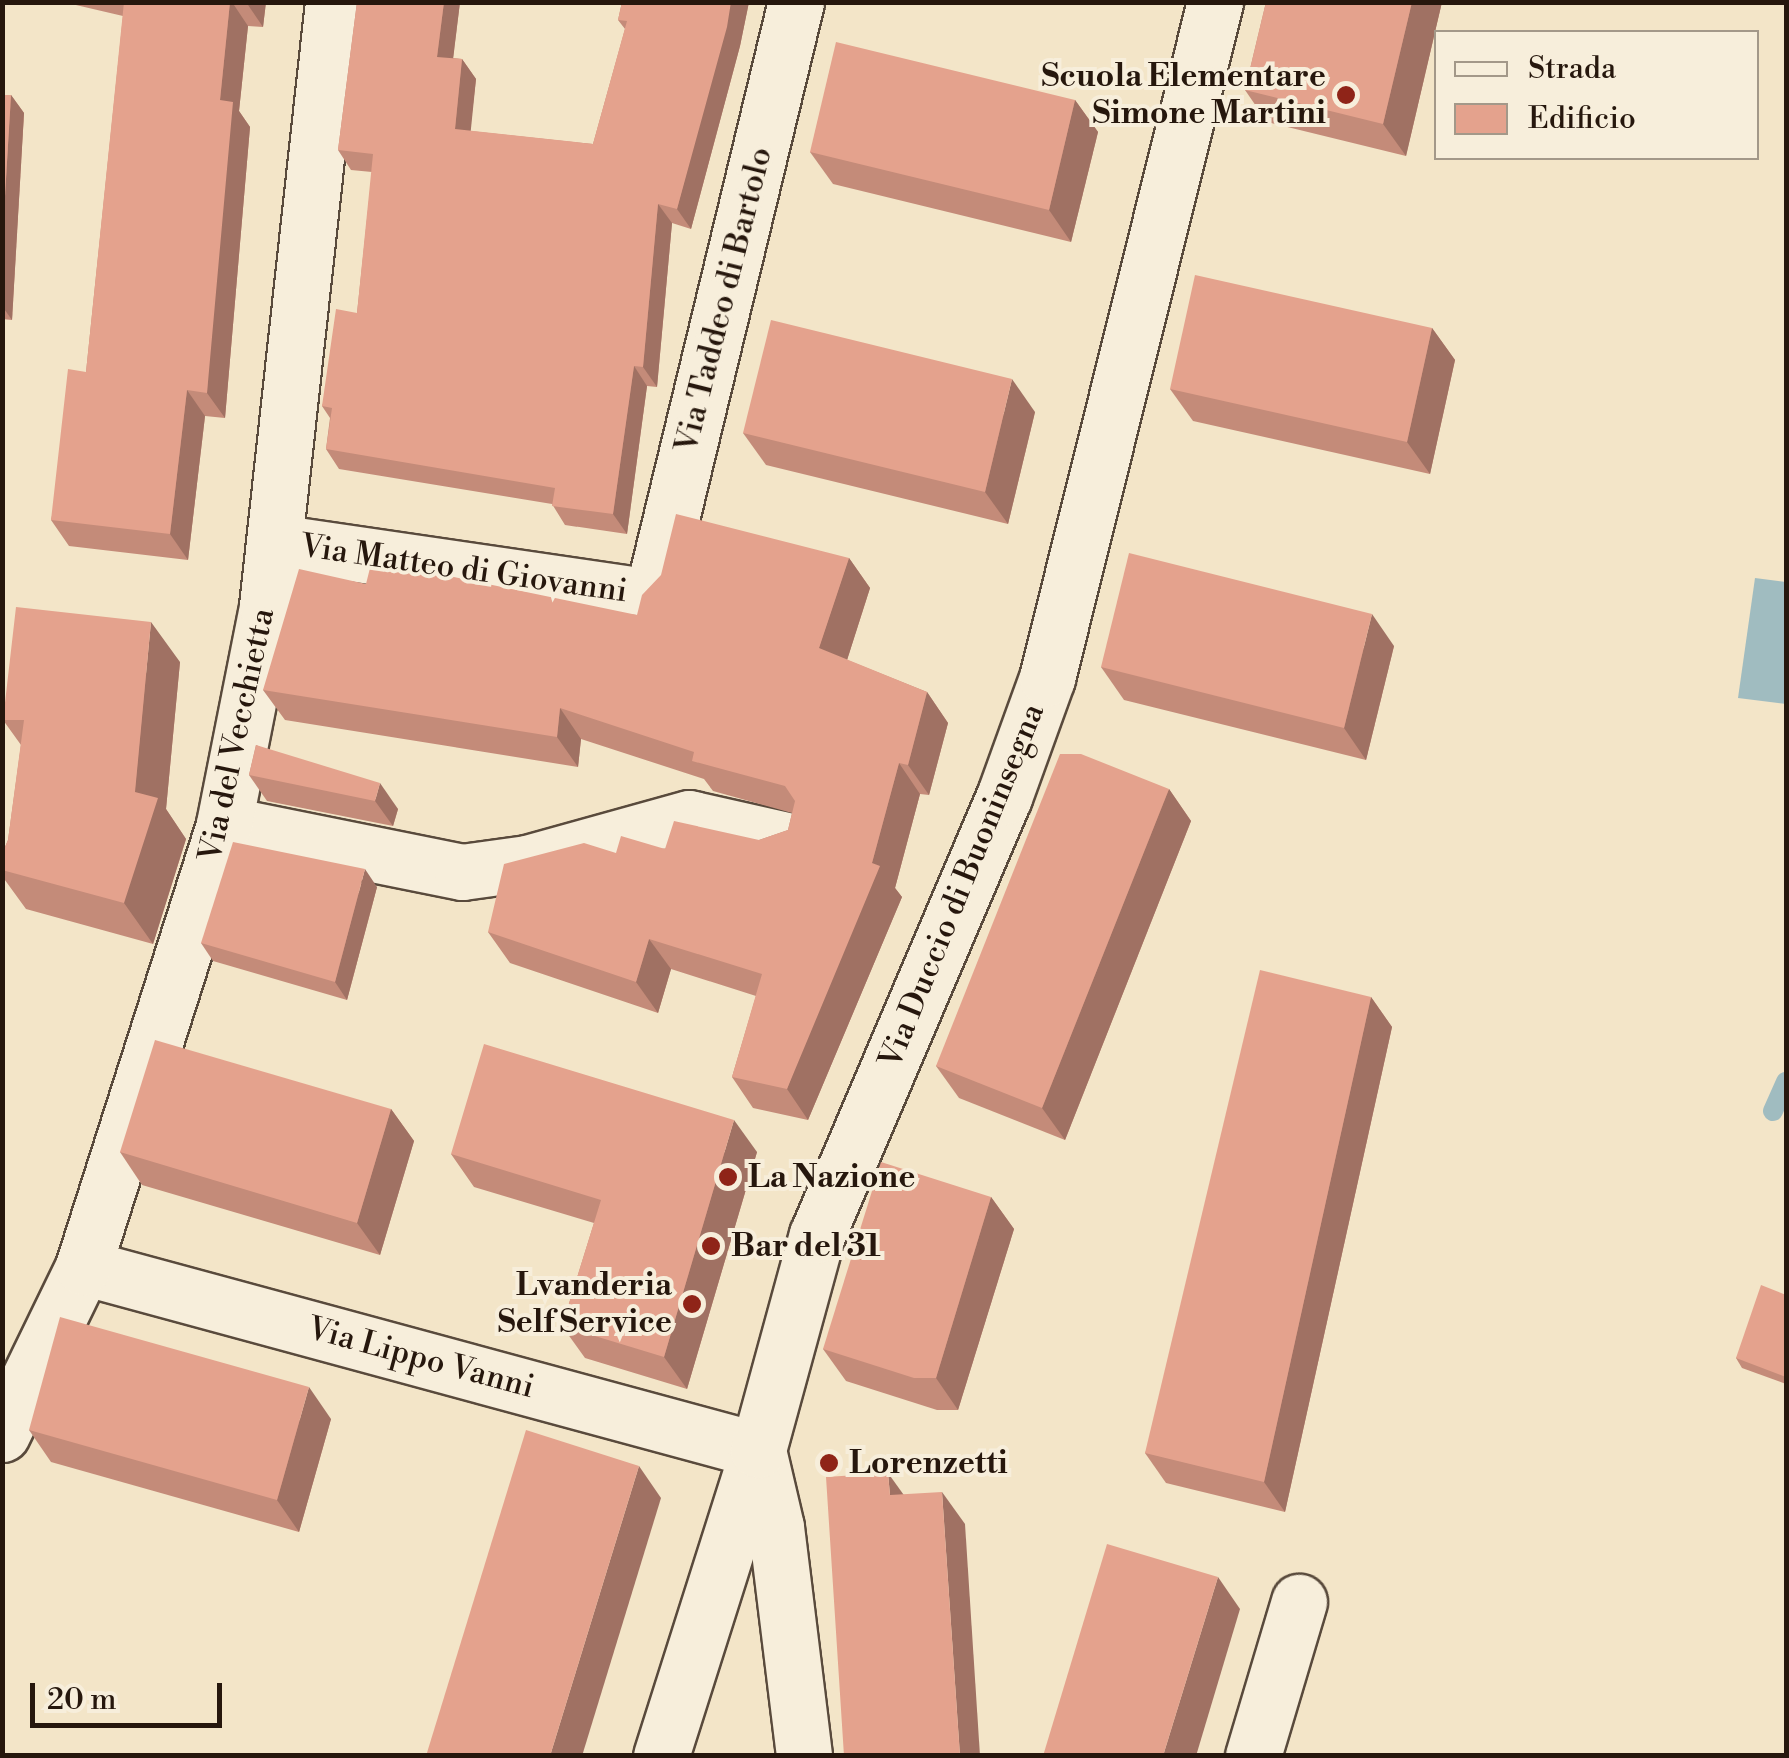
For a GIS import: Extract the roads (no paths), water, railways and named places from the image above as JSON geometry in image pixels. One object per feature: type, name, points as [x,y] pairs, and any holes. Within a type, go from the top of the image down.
[{"type":"street","name":"Via del Vecchietta","points":[[2,1434],[83,1266],[224,824],[275,542],[333,2]]},
{"type":"street","name":"Via Taddeo di Bartolo","points":[[652,597],[796,2]]},
{"type":"street","name":"Via Duccio di Buoninsegna","points":[[661,1756],[758,1450],[817,1235],[1004,796],[1047,678],[1216,2]]},
{"type":"street","name":"Via Matteo di Giovanni","points":[[275,542],[652,597]]},
{"type":"street","points":[[224,824],[462,872],[527,863],[689,818],[786,840]]},
{"type":"street","name":"Via Lippo Vanni","points":[[83,1266],[758,1450]]},
{"type":"street","points":[[758,1450],[776,1527],[804,1756]]},
{"type":"street","points":[[1253,1756],[1299,1602]]},
{"type":"water","points":[[1755,578],[1786,582],[1786,704],[1738,698]]},
{"type":"waterway","points":[[1773,1111],[1786,1082]]},
{"type":"place","name":"Scuola Elementare Simone Martini","points":[[1346,95]]},
{"type":"place","name":"La Nazione","points":[[728,1177]]},
{"type":"place","name":"Bar del 31","points":[[711,1246]]},
{"type":"place","name":"Lvanderia Self Service","points":[[692,1304]]},
{"type":"place","name":"Lorenzetti","points":[[829,1463]]}]
